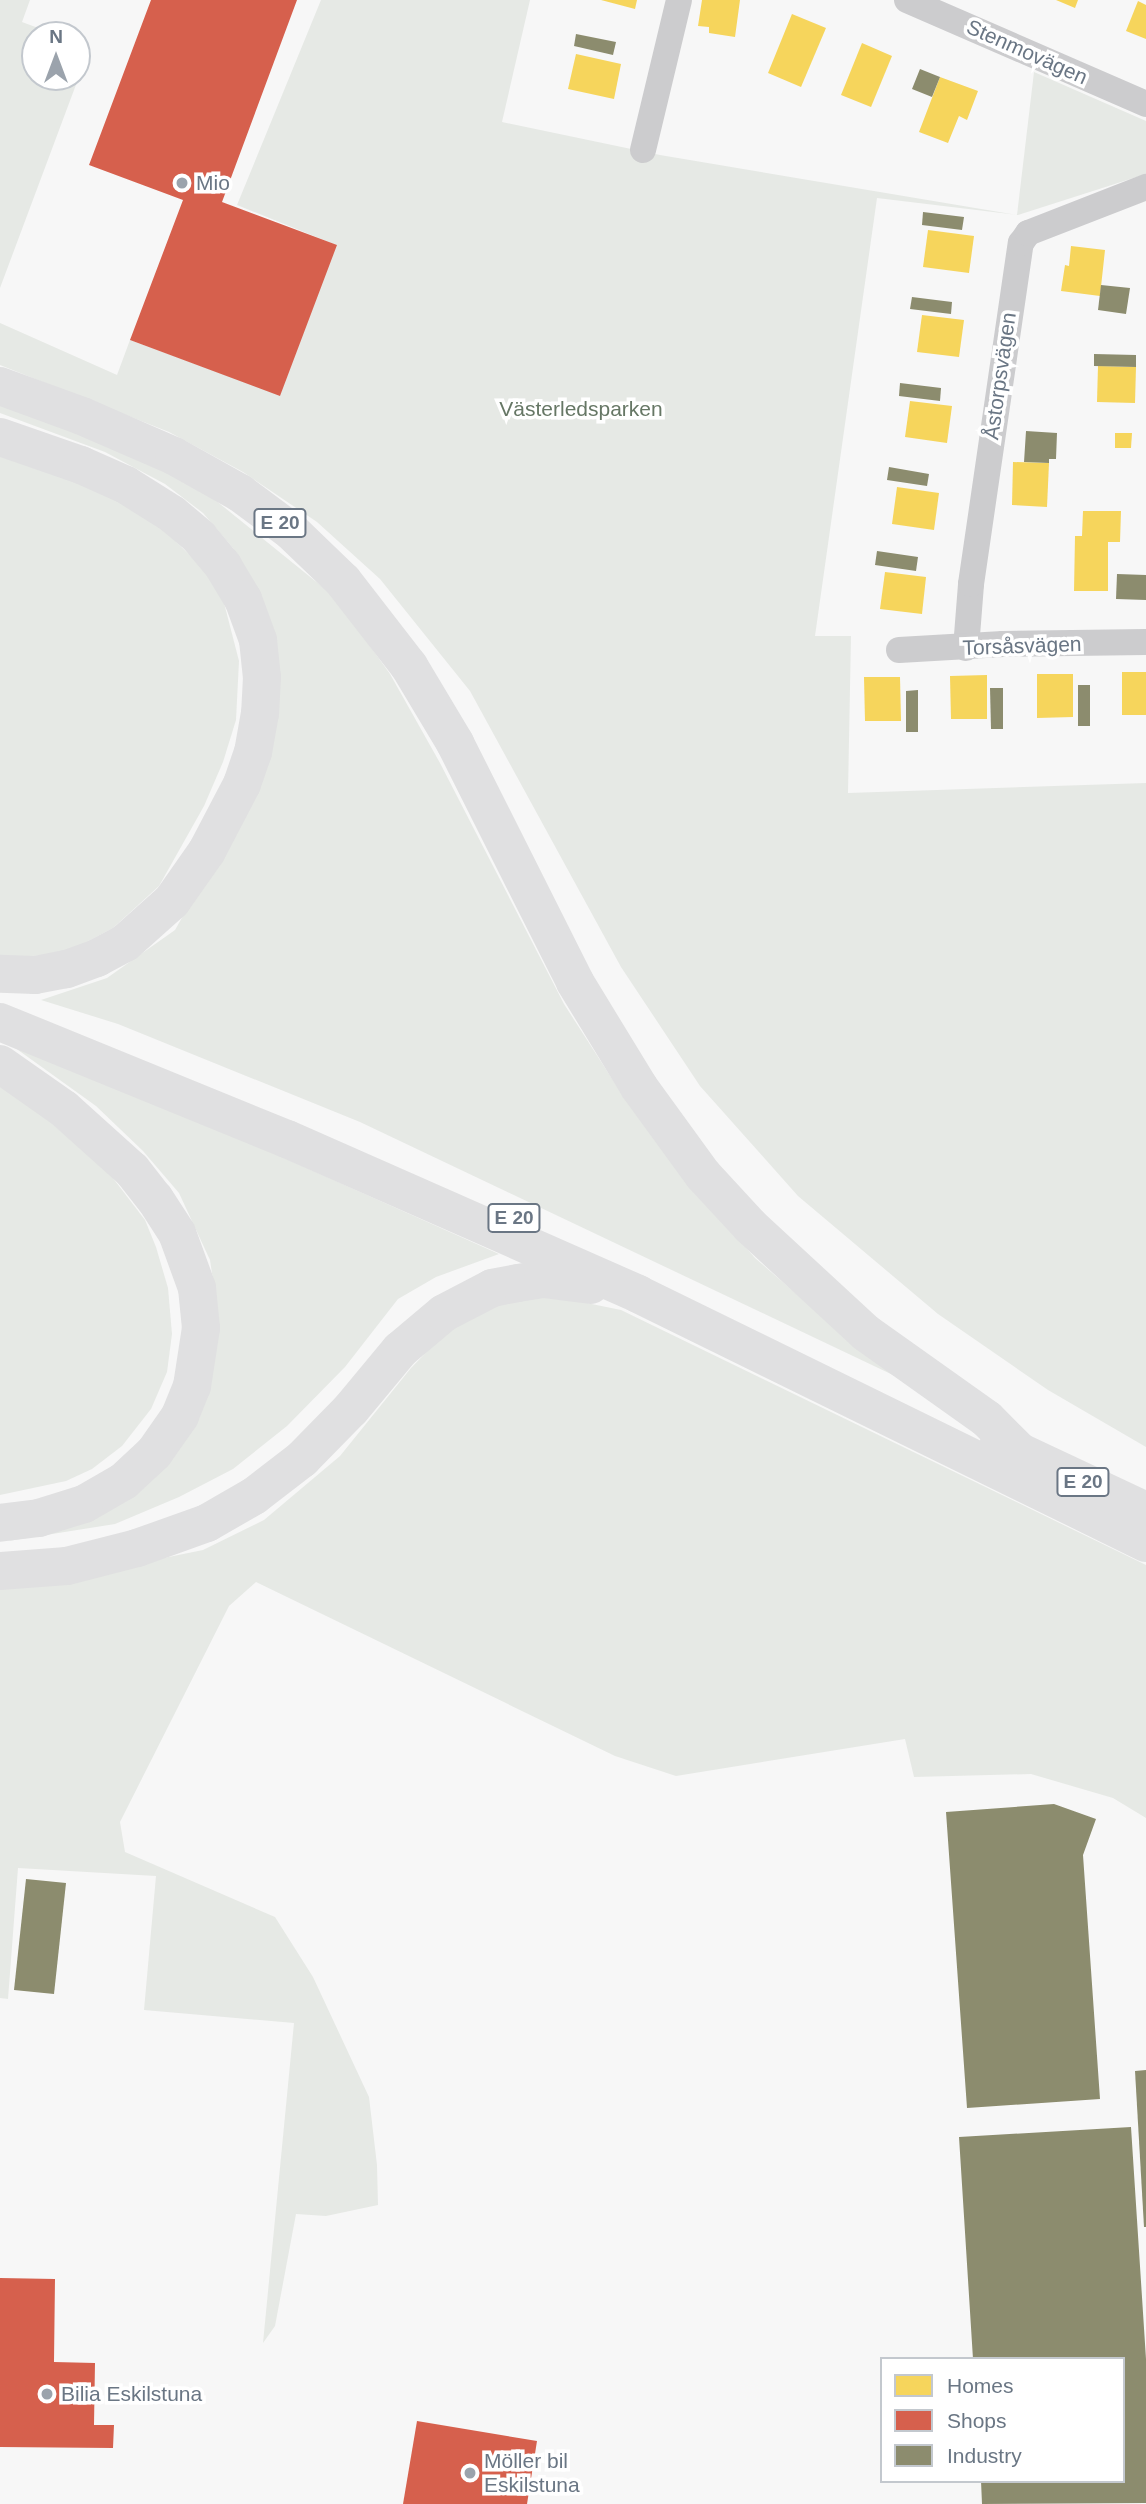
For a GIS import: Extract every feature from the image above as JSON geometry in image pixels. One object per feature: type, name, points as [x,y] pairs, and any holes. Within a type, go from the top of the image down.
[{"type":"highway","name":"E 20","points":[[0,386],[82,416],[196,468],[240,493],[291,531],[343,581],[409,666],[454,743],[575,982],[639,1087],[704,1175],[750,1226],[866,1333],[987,1419],[1021,1453]]},
{"type":"highway","points":[[0,437],[81,465],[125,485],[172,514],[199,537],[223,566],[243,599],[258,640],[262,677],[260,713],[253,751],[242,784],[207,851],[172,901],[142,930],[97,958],[66,969],[35,975],[0,974]]},
{"type":"highway","name":"E 20","points":[[0,1000],[462,1195],[1146,1511]]},
{"type":"highway","name":"E 20","points":[[0,1022],[287,1139],[638,1294],[1146,1544]]},
{"type":"highway","points":[[0,1064],[65,1109],[132,1170],[155,1199],[177,1233],[197,1288],[201,1328],[192,1386],[180,1416],[154,1453],[124,1481],[84,1504],[39,1518],[0,1522]]},
{"type":"highway","name":"E 20","points":[[0,1571],[67,1566],[137,1548],[207,1523],[230,1510],[302,1459],[351,1409],[400,1350],[436,1318],[492,1288],[543,1279],[638,1294]]},
{"type":"street","points":[[643,150],[679,0]]},
{"type":"street","name":"Stenmovägen","points":[[907,0],[1146,104]]},
{"type":"street","name":"Åstorpsvägen","points":[[966,648],[973,570],[1021,243],[1028,233],[1146,187]]},
{"type":"street","name":"Torsåsvägen","points":[[899,650],[1003,644],[1146,642]]},
{"type":"green space","points":[[0,0],[30,0],[21,21],[21,91],[74,91],[0,288]]},
{"type":"green space","name":"Västerledsparken","points":[[321,0],[530,0],[502,122],[660,155],[1014,215],[877,198],[815,636],[851,636],[848,793],[1146,783],[1146,1447],[1048,1390],[938,1314],[798,1196],[700,1086],[621,967],[470,691],[380,579],[317,522],[243,472],[169,432],[0,365],[0,323],[117,375],[130,340],[280,395],[336,245],[237,205]]},
{"type":"green space","points":[[1034,72],[1146,121],[1146,174],[1017,215]]},
{"type":"green space","points":[[0,401],[111,443],[209,495],[335,597],[390,674],[440,763],[564,1004],[616,1085],[675,1167],[755,1258],[863,1352],[914,1385],[360,1122],[118,1024],[41,1000],[107,978],[175,930],[243,810],[262,600],[233,548],[203,513],[165,484],[105,452],[0,413]]},
{"type":"green space","points":[[0,451],[125,501],[157,523],[210,575],[223,599],[239,661],[236,720],[223,762],[204,806],[159,886],[113,928],[62,955],[0,957]]},
{"type":"green space","points":[[0,1031],[499,1254],[436,1277],[398,1299],[345,1367],[287,1426],[233,1469],[179,1497],[115,1524],[8,1541],[126,1492],[216,1300],[210,1260],[179,1193],[143,1151],[96,1106],[0,1037]]},
{"type":"green space","points":[[0,1080],[106,1169],[145,1220],[168,1288],[172,1334],[167,1372],[151,1409],[122,1446],[92,1469],[66,1481],[0,1495]]},
{"type":"green space","points":[[526,1296],[577,1301],[621,1310],[1146,1565],[1146,1818],[1113,1798],[1031,1774],[914,1777],[905,1739],[676,1776],[615,1756],[256,1582],[229,1606],[120,1822],[125,1852],[275,1917],[313,1977],[369,2097],[377,2165],[378,2205],[326,2216],[296,2214],[275,2326],[263,2343],[294,2023],[144,2010],[156,1876],[18,1868],[8,1999],[0,1998],[0,1586],[21,1587],[203,1550],[264,1520],[340,1456],[411,1368],[446,1332],[486,1308]]},
{"type":"building: Homes","points":[[601,0],[637,0],[635,9]]},
{"type":"building: Homes","points":[[702,0],[740,0],[735,37],[709,33],[709,27],[698,26]]},
{"type":"building: Homes","points":[[1056,0],[1078,0],[1075,8]]},
{"type":"building: Homes","points":[[1138,1],[1146,5],[1146,39],[1126,31]]},
{"type":"building: Homes","points":[[792,14],[826,28],[801,87],[768,73]]},
{"type":"building: Homes","points":[[862,43],[892,56],[871,107],[841,95]]},
{"type":"building: Homes","points":[[576,54],[621,64],[614,99],[568,89]]},
{"type":"building: Homes","points":[[940,77],[978,91],[967,120],[959,116],[948,143],[919,132]]},
{"type":"building: Homes","points":[[928,230],[974,236],[969,273],[923,267]]},
{"type":"building: Homes","points":[[1071,246],[1105,250],[1100,296],[1061,291],[1065,265],[1069,266]]},
{"type":"building: Homes","points":[[922,315],[964,320],[959,357],[917,352]]},
{"type":"building: Homes","points":[[1098,366],[1136,367],[1135,403],[1097,402]]},
{"type":"building: Homes","points":[[910,401],[952,406],[947,443],[905,437]]},
{"type":"building: Homes","points":[[1115,433],[1132,433],[1131,448],[1115,448]]},
{"type":"building: Homes","points":[[1013,462],[1049,463],[1047,507],[1012,505]]},
{"type":"building: Homes","points":[[897,487],[939,493],[934,530],[892,524]]},
{"type":"building: Homes","points":[[1083,511],[1121,511],[1120,542],[1108,542],[1108,591],[1074,591],[1075,536],[1082,536]]},
{"type":"building: Homes","points":[[885,572],[926,577],[922,614],[880,609]]},
{"type":"building: Homes","points":[[1122,672],[1146,672],[1146,715],[1122,715]]},
{"type":"building: Homes","points":[[1037,674],[1073,674],[1073,717],[1037,718]]},
{"type":"building: Homes","points":[[987,675],[987,719],[951,719],[950,676]]},
{"type":"building: Homes","points":[[864,677],[900,677],[901,721],[865,721]]},
{"type":"building: Shops","name":"Mio","points":[[151,0],[297,0],[222,202],[337,245],[280,396],[130,340],[183,200],[89,165]]},
{"type":"building: Shops","name":"Bilia Eskilstuna","points":[[0,2278],[55,2279],[54,2362],[95,2363],[94,2425],[114,2425],[113,2448],[0,2447]]},
{"type":"building: Shops","name":"Möller bil Eskilstuna","points":[[417,2421],[537,2441],[527,2504],[403,2504]]},
{"type":"building: Industry","points":[[576,34],[616,42],[613,55],[574,46]]},
{"type":"building: Industry","points":[[920,69],[940,77],[932,97],[912,89]]},
{"type":"building: Industry","points":[[923,212],[964,217],[962,230],[922,225]]},
{"type":"building: Industry","points":[[1101,285],[1130,288],[1126,314],[1098,310]]},
{"type":"building: Industry","points":[[912,297],[952,302],[951,314],[910,309]]},
{"type":"building: Industry","points":[[1094,354],[1136,355],[1136,367],[1094,366]]},
{"type":"building: Industry","points":[[900,383],[941,388],[940,401],[899,396]]},
{"type":"building: Industry","points":[[1026,431],[1057,433],[1056,459],[1049,459],[1049,463],[1024,462]]},
{"type":"building: Industry","points":[[889,467],[929,474],[927,486],[887,480]]},
{"type":"building: Industry","points":[[877,551],[918,557],[916,571],[875,565]]},
{"type":"building: Industry","points":[[1117,574],[1146,575],[1146,600],[1116,599]]},
{"type":"building: Industry","points":[[1078,685],[1090,685],[1090,726],[1078,726]]},
{"type":"building: Industry","points":[[990,688],[1003,688],[1003,729],[991,729]]},
{"type":"building: Industry","points":[[918,690],[918,732],[906,732],[906,691]]},
{"type":"building: Industry","points":[[1054,1804],[1096,1819],[1083,1855],[1100,2099],[967,2108],[946,1812]]},
{"type":"building: Industry","points":[[26,1879],[66,1883],[54,1994],[14,1990]]},
{"type":"building: Industry","points":[[1146,2070],[1146,2227],[1144,2227],[1135,2071]]},
{"type":"building: Industry","points":[[1131,2127],[1146,2359],[1146,2503],[982,2504],[981,2483],[1125,2483],[1125,2357],[973,2357],[959,2137]]},
{"type":"place","name":"Mio","points":[[182,183]]},
{"type":"place","name":"Bilia Eskilstuna","points":[[47,2394]]},
{"type":"place","name":"Möller bil Eskilstuna","points":[[470,2473]]}]
